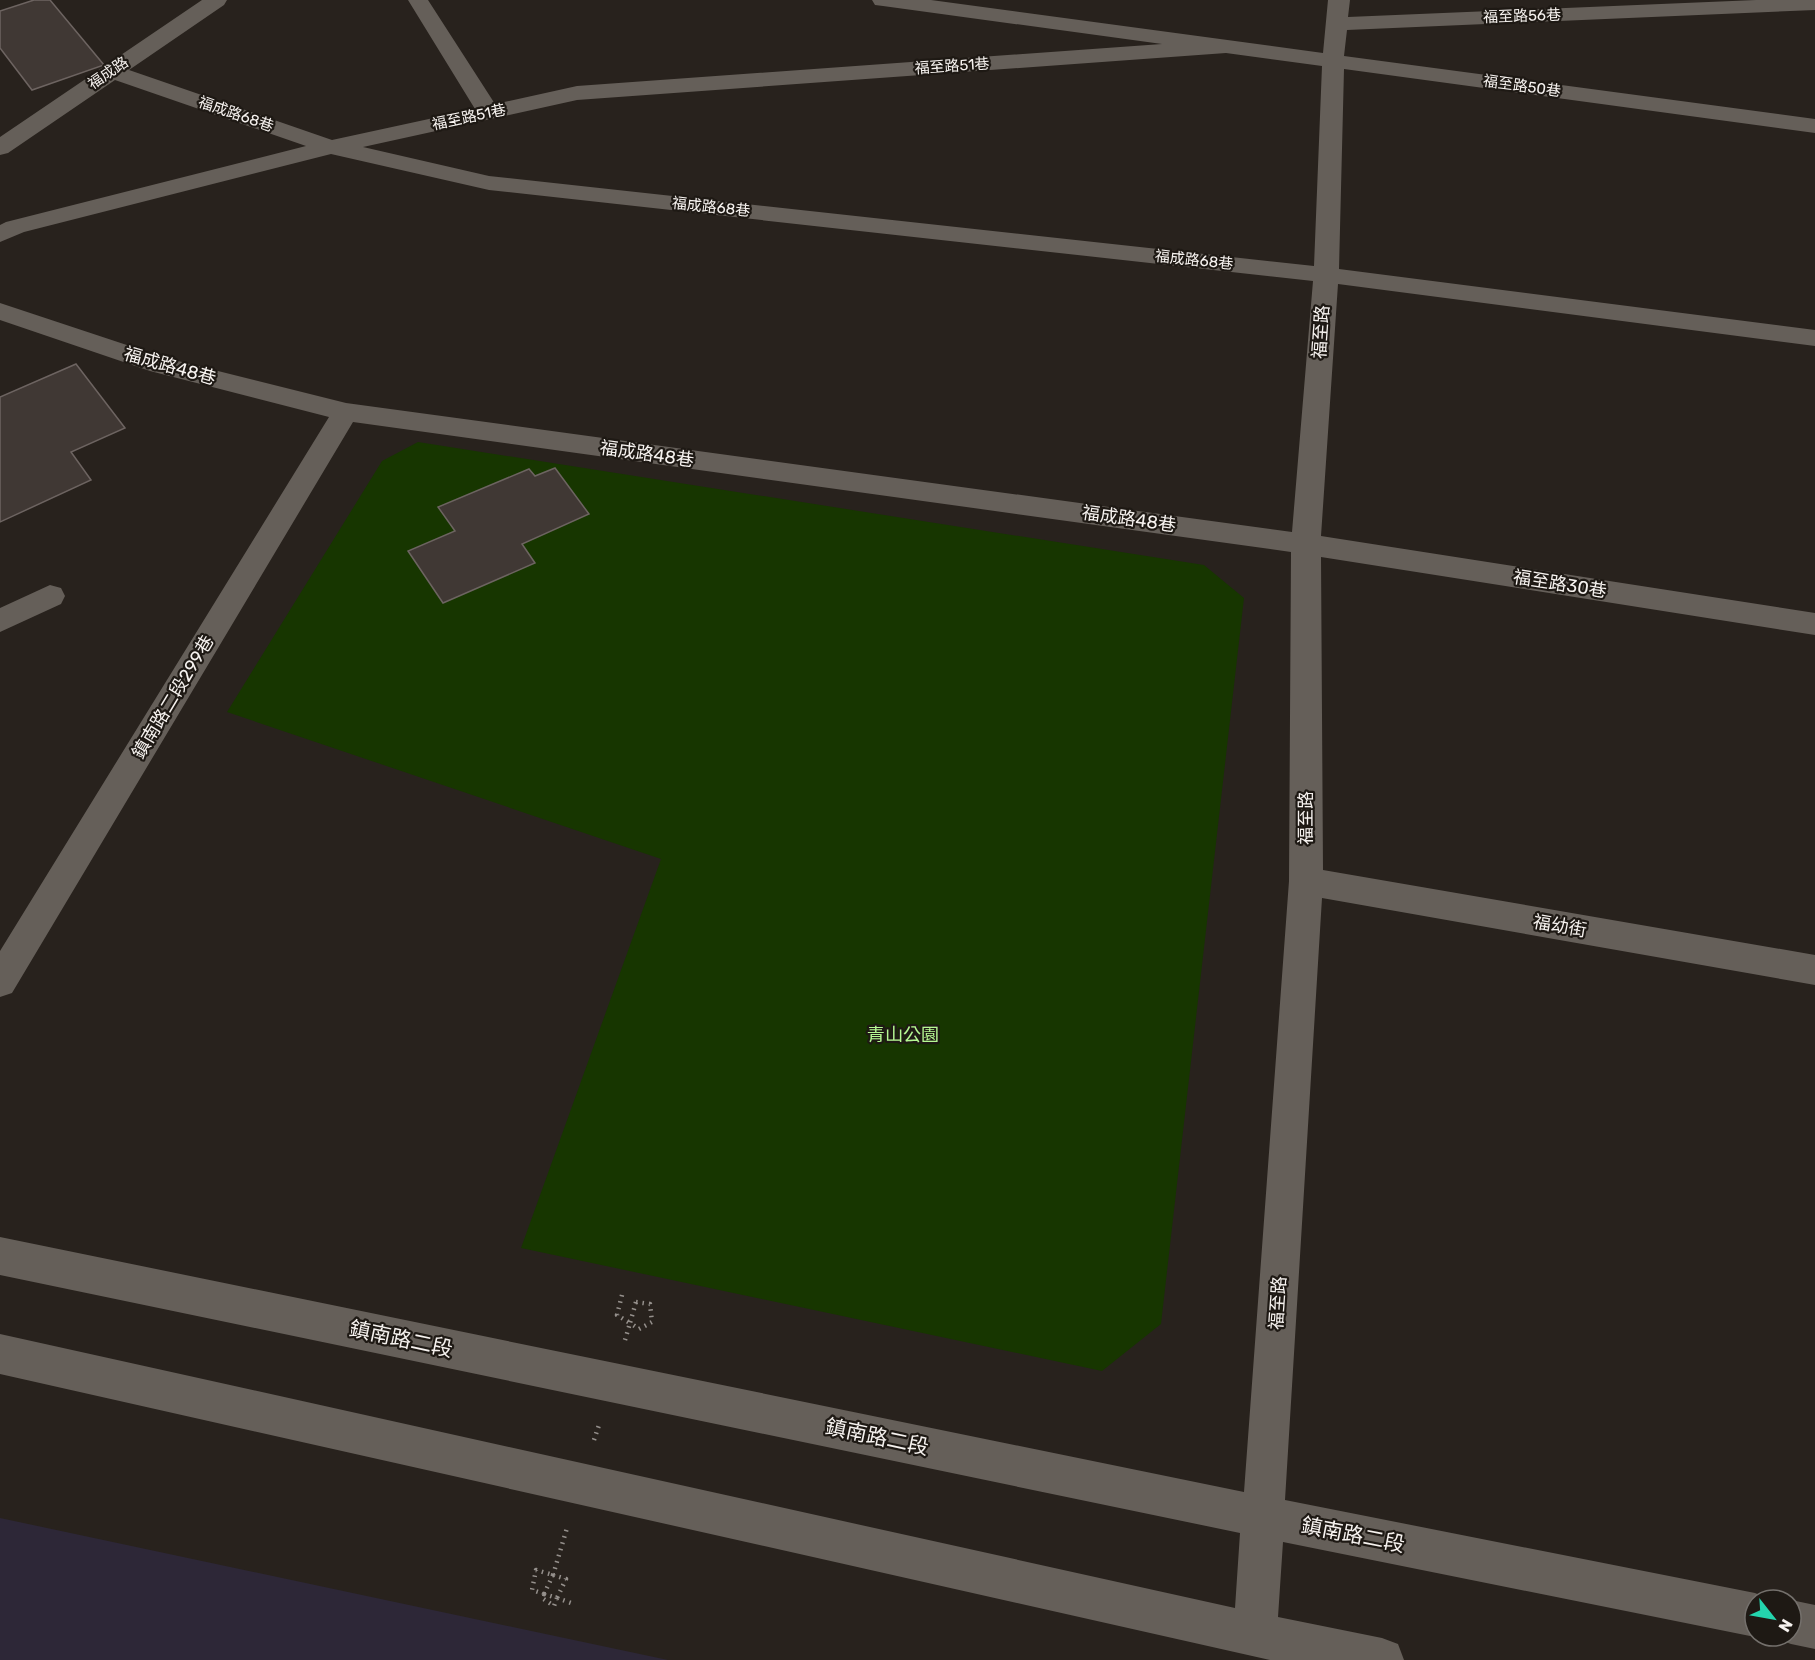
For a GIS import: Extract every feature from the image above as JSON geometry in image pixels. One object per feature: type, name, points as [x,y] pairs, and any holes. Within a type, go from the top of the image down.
[{"type":"street","name":"福成路","points":[[0,148],[216,0]]},
{"type":"street","points":[[883,0],[1230,46]]},
{"type":"street","points":[[418,1],[489,113]]},
{"type":"street","name":"福至路56巷","points":[[1338,12],[1815,4]]},
{"type":"street","name":"福至路","points":[[1255,1635],[1306,881],[1306,544],[1326,275],[1333,59],[1338,12]]},
{"type":"street","name":"福至路50巷","points":[[1230,46],[1815,126]]},
{"type":"street","name":"福至路51巷","points":[[0,234],[15,227],[331,147],[577,93],[1230,46]]},
{"type":"street","name":"福成路68巷","points":[[111,71],[331,147],[489,183],[1326,275]]},
{"type":"street","points":[[1326,275],[1815,338]]},
{"type":"street","name":"福成路48巷","points":[[0,311],[159,364],[346,412],[1306,544]]},
{"type":"street","name":"鎮南路二段299巷","points":[[0,982],[14,933],[346,412]]},
{"type":"street","name":"福至路30巷","points":[[1306,544],[1815,624]]},
{"type":"street","points":[[0,621],[50,596]]},
{"type":"street","name":"福幼街","points":[[1306,881],[1815,970]]},
{"type":"street","name":"鎮南路二段","points":[[0,1256],[1264,1517],[1743,1613]]},
{"type":"street","points":[[0,1354],[1255,1635],[1382,1660]]},
{"type":"path","points":[[622,1295],[617,1315],[639,1329],[652,1322],[650,1304],[636,1302],[631,1319]]},
{"type":"path","points":[[553,1575],[549,1582],[546,1590],[542,1598],[554,1606],[558,1597],[566,1579],[556,1576],[546,1573],[536,1570],[532,1590],[542,1594],[553,1597],[564,1600],[574,1604]]},
{"type":"shaded area","points":[[0,1518],[668,1660],[0,1660]]},
{"type":"green space","name":"青山公園","points":[[418,442],[1204,565],[1244,598],[1161,1324],[1102,1371],[521,1248],[661,859],[227,712],[382,461]]},
{"type":"building","points":[[34,0],[50,0],[104,65],[32,90],[0,48],[0,11]]},
{"type":"building","points":[[76,364],[125,428],[71,452],[91,480],[0,522],[0,397]]},
{"type":"building","points":[[555,468],[589,514],[522,544],[535,563],[443,603],[408,551],[455,531],[438,507],[529,469],[535,476]]}]
